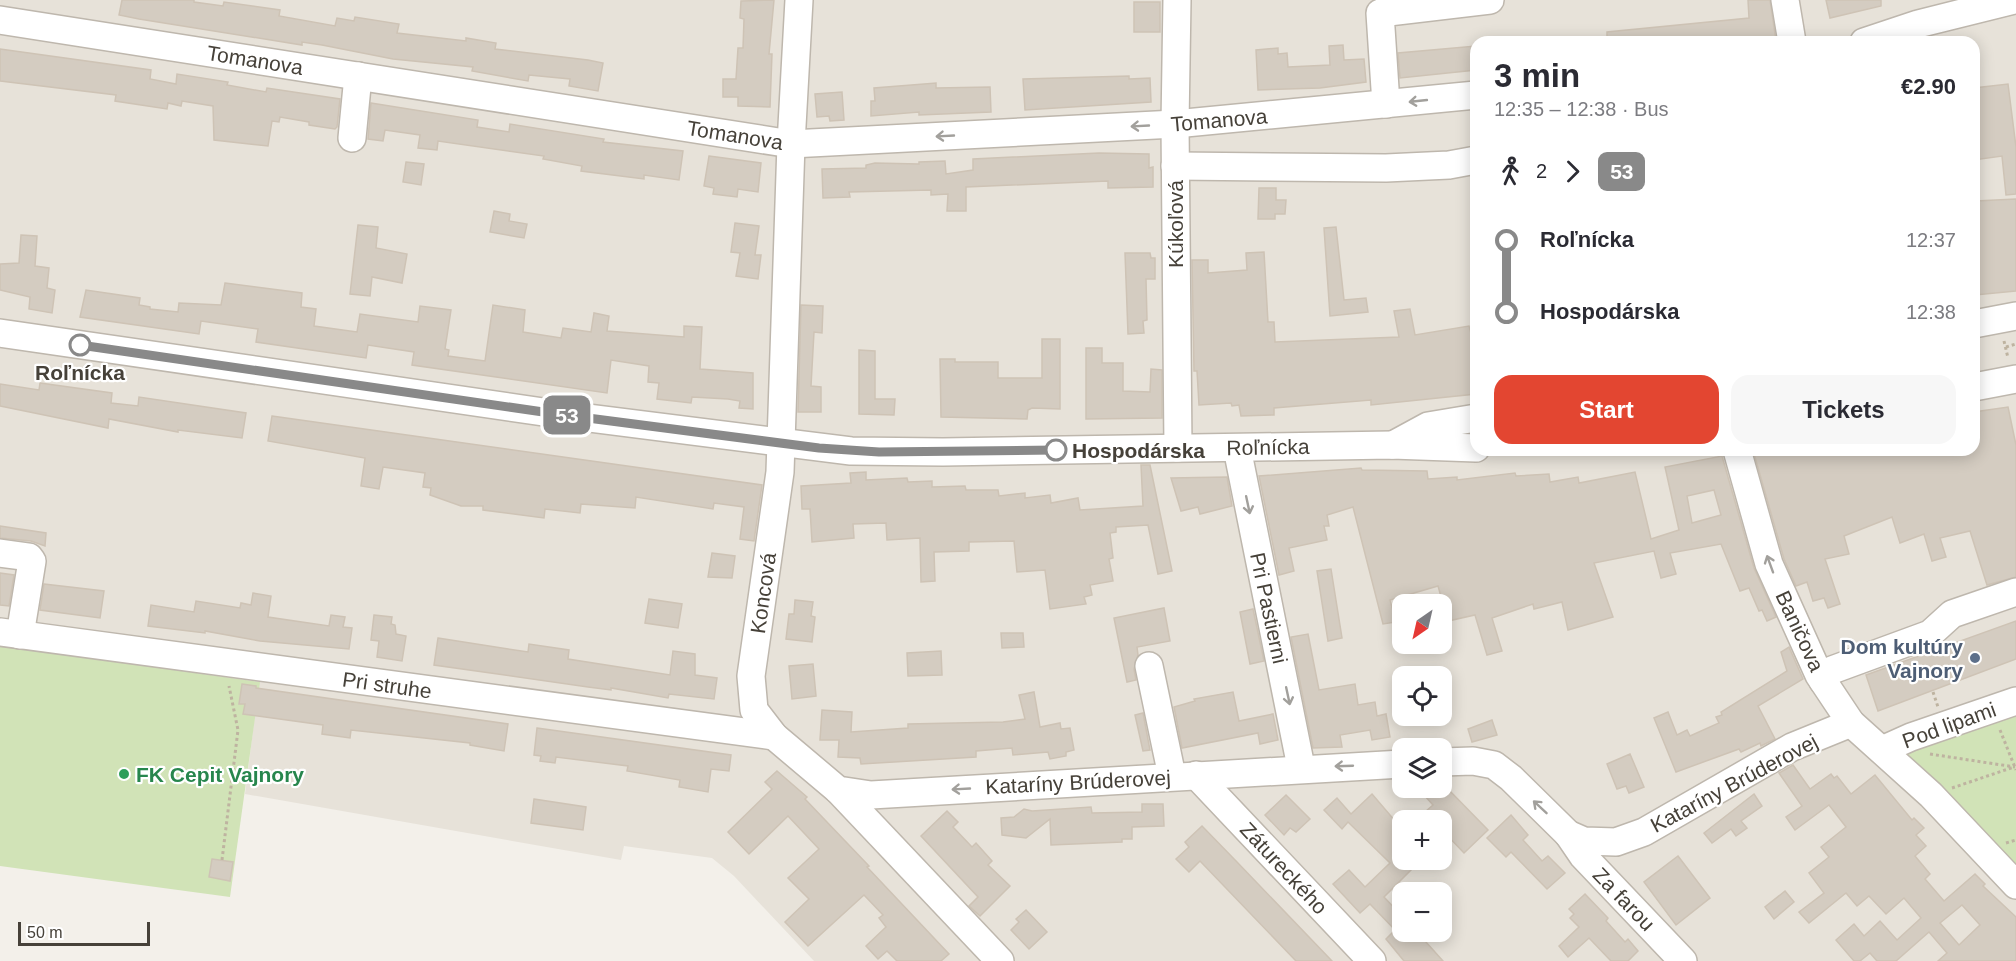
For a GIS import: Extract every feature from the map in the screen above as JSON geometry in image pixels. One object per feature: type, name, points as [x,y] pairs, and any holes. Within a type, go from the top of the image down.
[{"type":"street","points":[[780,443],[791,144],[799,0]]},
{"type":"street","name":"Kúkoľová","points":[[1177,0],[1174,124],[1178,448]]},
{"type":"street","points":[[1386,104],[1380,13],[1490,0]]},
{"type":"street","points":[[1785,0],[1791,36]]},
{"type":"street","points":[[1882,36],[1918,24],[2014,0]]},
{"type":"street","name":"Tomanova","points":[[0,20],[791,144],[1174,124],[1470,96]]},
{"type":"street","points":[[351,138],[358,76]]},
{"type":"street","name":"Tomanova","points":[[1175,166],[1320,165],[1386,168],[1449,165],[1470,161]]},
{"type":"street","points":[[1980,323],[2016,316]]},
{"type":"street","name":"Roľnícka","points":[[0,333],[309,379],[780,443],[879,452],[1392,445],[1470,448]]},
{"type":"street","points":[[1980,386],[2016,379]]},
{"type":"street","name":"Roľnícka","points":[[1392,445],[1428,426],[1470,419]]},
{"type":"street","name":"Koncová","points":[[774,736],[754,710],[752,676],[780,472],[780,443]]},
{"type":"street","name":"Pri Pastierni","points":[[1237,448],[1301,767]]},
{"type":"street","name":"Baničova","points":[[1739,456],[1769,564],[1821,678],[1851,723],[1931,795],[2016,885]]},
{"type":"street","points":[[0,553],[29,557],[32,561],[10,634]]},
{"type":"street","points":[[1821,678],[1832,670],[1930,634],[1952,614],[2016,592]]},
{"type":"street","name":"Pri struhe","points":[[10,634],[774,736]]},
{"type":"street","points":[[1149,666],[1184,776]]},
{"type":"street","name":"Pod lipami","points":[[1882,750],[1911,737],[2004,705]]},
{"type":"street","name":"Kataríny Brúderovej","points":[[1452,762],[1473,761],[1494,765],[1511,778],[1568,834],[1584,841],[1616,842],[1644,832],[1792,747],[1851,723]]},
{"type":"street","points":[[774,736],[838,790],[1000,961]]},
{"type":"street","name":"Kataríny Brúderovej","points":[[838,790],[870,795],[1301,767],[1392,764]]},
{"type":"street","name":"Zátureckého","points":[[1184,776],[1372,961]]},
{"type":"street","name":"Za farou","points":[[1568,834],[1583,856],[1683,961]]},
{"type":"street","points":[[1601,874],[1616,842]]},
{"type":"path","points":[[2006,347],[2016,344]]},
{"type":"path","points":[[222,860],[238,730],[229,678]]},
{"type":"path","points":[[2004,705],[2016,768]]},
{"type":"path","points":[[1926,754],[2016,768]]},
{"type":"path","points":[[1931,795],[2016,768]]},
{"type":"shaded area","points":[[0,0],[2016,0],[2016,961],[814,961],[734,876],[712,858],[624,846],[621,860],[245,794],[259,682],[0,645]]},
{"type":"green space","name":"FK Cepit Vajnory","points":[[0,645],[260,682],[230,897],[0,866]]},
{"type":"green space","points":[[2016,709],[2016,870],[1904,754]]},
{"type":"building","points":[[122,0],[194,0],[194,2],[223,6],[224,2],[280,10],[279,16],[335,26],[337,18],[354,21],[355,17],[399,24],[397,33],[466,41],[466,38],[496,43],[495,49],[603,63],[598,91],[569,86],[570,79],[529,75],[528,81],[472,71],[473,67],[393,59],[322,45],[302,42],[302,45],[139,19],[119,15]]},
{"type":"building","points":[[774,0],[769,54],[772,54],[770,107],[738,106],[738,97],[723,97],[723,79],[736,79],[738,48],[743,48],[744,19],[740,18],[741,1]]},
{"type":"building","points":[[1748,0],[1770,0],[1775,36],[1607,36],[1607,32],[1749,18]]},
{"type":"building","points":[[1826,0],[1881,0],[1881,6],[1830,18]]},
{"type":"building","points":[[1134,2],[1160,2],[1160,32],[1134,32]]},
{"type":"building","points":[[1343,45],[1344,60],[1364,59],[1366,82],[1320,88],[1258,90],[1256,50],[1278,48],[1278,54],[1287,53],[1288,67],[1330,65],[1329,46]]},
{"type":"building","points":[[1470,47],[1470,71],[1400,78],[1398,53]]},
{"type":"building","points":[[0,49],[151,70],[150,79],[176,84],[177,74],[228,82],[227,85],[266,92],[267,88],[340,99],[337,127],[335,129],[309,125],[309,122],[280,117],[279,122],[272,121],[268,146],[214,140],[213,106],[182,101],[181,106],[168,103],[167,109],[115,101],[116,95],[0,81]]},
{"type":"building","points":[[1129,76],[1129,79],[1150,78],[1151,102],[1025,110],[1023,79]]},
{"type":"building","points":[[936,83],[936,88],[990,87],[991,112],[919,115],[919,112],[871,116],[871,101],[875,101],[874,88]]},
{"type":"building","points":[[2008,84],[2016,147],[2016,194],[2006,195],[2002,156],[1980,159],[1980,87]]},
{"type":"building","points":[[842,92],[844,120],[830,121],[829,116],[817,117],[815,94]]},
{"type":"building","points":[[371,103],[478,120],[477,127],[509,132],[510,124],[604,139],[603,142],[683,151],[679,180],[644,175],[644,179],[581,171],[582,166],[543,159],[544,156],[438,141],[437,150],[418,148],[420,135],[385,130],[383,141],[368,139]]},
{"type":"building","points":[[1099,153],[1149,154],[1149,168],[1153,167],[1153,187],[1108,188],[1108,181],[966,187],[966,211],[947,211],[948,194],[931,195],[931,190],[849,192],[850,197],[823,198],[822,169],[866,168],[866,165],[875,163],[919,164],[919,162],[945,161],[946,174],[973,170],[973,159]]},
{"type":"building","points":[[709,156],[761,163],[758,192],[738,189],[737,197],[713,194],[714,188],[704,186]]},
{"type":"building","points":[[406,162],[424,164],[421,185],[403,182]]},
{"type":"building","points":[[1259,188],[1276,188],[1276,200],[1286,200],[1285,214],[1275,214],[1275,219],[1258,219]]},
{"type":"building","points":[[2016,199],[2016,291],[1980,295],[1980,201]]},
{"type":"building","points":[[494,211],[510,214],[509,221],[527,224],[524,238],[490,232]]},
{"type":"building","points":[[735,223],[759,226],[755,255],[761,255],[758,279],[736,276],[740,253],[731,252]]},
{"type":"building","points":[[358,225],[378,227],[376,248],[407,254],[402,283],[372,277],[370,296],[350,294]]},
{"type":"building","points":[[1336,227],[1344,300],[1366,298],[1368,312],[1330,316],[1324,228]]},
{"type":"building","points":[[21,235],[37,236],[35,266],[49,268],[47,288],[55,290],[52,313],[29,309],[30,297],[0,290],[0,264],[19,263]]},
{"type":"building","points":[[1264,252],[1268,322],[1274,322],[1275,342],[1399,337],[1394,311],[1410,309],[1415,335],[1469,326],[1470,395],[1371,405],[1371,400],[1274,408],[1274,415],[1241,416],[1239,405],[1232,406],[1231,403],[1199,405],[1197,371],[1194,371],[1192,260],[1208,260],[1208,273],[1247,270],[1246,253]]},
{"type":"building","points":[[1125,253],[1150,253],[1151,258],[1155,258],[1155,279],[1146,279],[1147,320],[1143,321],[1144,333],[1128,334]]},
{"type":"building","points":[[225,283],[302,293],[301,307],[316,309],[314,326],[357,332],[360,314],[418,322],[420,306],[451,310],[445,349],[449,350],[448,356],[485,361],[493,305],[525,310],[523,332],[561,338],[563,328],[591,332],[594,313],[609,316],[607,331],[684,337],[684,326],[702,327],[700,369],[753,373],[753,409],[739,408],[740,401],[728,399],[692,397],[691,403],[657,399],[659,383],[648,382],[649,366],[611,360],[607,393],[412,365],[414,352],[368,345],[366,358],[256,342],[258,329],[201,321],[199,334],[80,317],[86,290],[140,298],[139,305],[150,307],[150,309],[178,312],[179,303],[221,305]]},
{"type":"building","points":[[801,305],[823,306],[822,333],[814,332],[811,386],[821,387],[821,412],[798,412]]},
{"type":"building","points":[[1042,339],[1060,339],[1060,409],[1032,408],[1028,410],[1027,419],[941,417],[940,359],[955,359],[955,362],[998,362],[998,378],[1042,378]]},
{"type":"building","points":[[1086,348],[1102,348],[1102,363],[1123,363],[1123,391],[1150,392],[1151,369],[1162,370],[1162,418],[1086,419]]},
{"type":"building","points":[[859,350],[875,351],[875,399],[895,399],[894,415],[859,414]]},
{"type":"building","points":[[40,383],[112,393],[111,403],[138,406],[139,397],[246,413],[242,438],[178,430],[178,432],[109,419],[108,428],[0,406],[0,384],[39,390]]},
{"type":"building","points":[[2008,407],[2016,445],[2016,577],[1987,585],[1970,531],[1940,538],[1946,557],[1932,561],[1924,534],[1900,543],[1892,517],[1844,536],[1849,554],[1825,559],[1840,604],[1828,608],[1824,598],[1813,601],[1807,582],[1796,586],[1784,559],[1755,456],[1980,456],[1980,411]]},
{"type":"building","points":[[272,416],[762,485],[754,541],[740,539],[744,507],[714,503],[713,509],[636,497],[635,508],[581,504],[580,513],[545,509],[544,518],[483,510],[483,506],[461,506],[430,495],[431,488],[423,487],[425,473],[383,467],[379,489],[361,486],[365,458],[268,441]]},
{"type":"building","points":[[1722,456],[1754,568],[1776,617],[1767,621],[1762,610],[1759,611],[1749,588],[1740,591],[1721,544],[1670,553],[1676,574],[1661,578],[1654,551],[1594,563],[1613,617],[1568,630],[1562,602],[1534,609],[1533,604],[1492,618],[1502,651],[1487,655],[1475,615],[1452,620],[1452,594],[1440,594],[1438,586],[1411,594],[1392,594],[1390,600],[1392,623],[1383,624],[1353,507],[1327,515],[1329,526],[1324,526],[1327,540],[1289,548],[1294,571],[1279,575],[1259,476],[1361,468],[1362,470],[1427,471],[1428,479],[1457,477],[1457,480],[1515,473],[1516,476],[1549,474],[1550,482],[1578,477],[1579,483],[1635,472],[1651,539],[1679,530],[1665,467]],"holes":[[[1714,490],[1721,515],[1692,523],[1687,496]]]},
{"type":"building","points":[[1141,465],[1150,465],[1172,571],[1158,574],[1148,525],[1116,527],[1116,532],[1110,533],[1113,558],[1109,559],[1113,581],[1090,585],[1092,595],[1084,597],[1086,604],[1050,609],[1045,570],[1017,572],[1014,541],[969,542],[969,551],[934,552],[935,581],[921,582],[920,538],[887,540],[886,523],[853,524],[854,538],[812,542],[810,509],[802,509],[801,486],[851,483],[850,473],[866,472],[866,480],[907,478],[908,482],[932,481],[932,487],[965,486],[966,490],[998,490],[999,496],[1025,493],[1025,498],[1050,495],[1051,503],[1078,498],[1080,510],[1143,506]]},
{"type":"building","points":[[1227,477],[1232,506],[1200,514],[1198,507],[1181,511],[1171,478]]},
{"type":"building","points":[[0,526],[46,533],[45,546],[31,541],[0,538]]},
{"type":"building","points":[[712,553],[735,556],[732,578],[708,577]]},
{"type":"building","points":[[1331,569],[1342,638],[1328,641],[1317,571]]},
{"type":"building","points":[[0,573],[14,575],[9,606],[0,605]]},
{"type":"building","points":[[44,584],[104,591],[100,618],[40,610]]},
{"type":"building","points":[[253,593],[271,596],[268,617],[329,626],[331,615],[345,617],[343,627],[352,628],[349,649],[260,641],[205,631],[205,633],[148,626],[151,605],[194,612],[196,601],[240,608],[241,603],[251,605]]},
{"type":"building","points":[[649,599],[682,604],[678,628],[645,623]]},
{"type":"building","points":[[795,600],[813,602],[811,616],[815,617],[812,642],[786,639],[789,614],[794,614]]},
{"type":"building","points":[[1164,608],[1170,641],[1137,647],[1138,655],[1134,669],[1136,680],[1127,682],[1114,618]]},
{"type":"building","points":[[1253,609],[1264,661],[1250,664],[1240,612]]},
{"type":"building","points":[[374,615],[392,617],[391,624],[395,625],[396,634],[406,636],[402,661],[377,657],[379,641],[371,640]]},
{"type":"building","points":[[2016,621],[2016,659],[1878,711],[1866,675]]},
{"type":"building","points":[[1001,633],[1023,633],[1024,647],[1002,648]]},
{"type":"building","points":[[1308,634],[1319,690],[1355,684],[1358,705],[1375,702],[1377,716],[1386,714],[1390,737],[1372,740],[1370,730],[1340,735],[1342,747],[1313,748],[1291,637]]},
{"type":"building","points":[[438,638],[528,652],[529,644],[569,650],[568,659],[670,675],[673,651],[695,654],[695,675],[717,678],[714,699],[669,694],[668,698],[611,688],[611,690],[434,665]]},
{"type":"building","points":[[1789,647],[1803,679],[1758,706],[1775,739],[1761,746],[1760,743],[1741,752],[1739,749],[1676,772],[1654,718],[1668,712],[1677,735],[1687,730],[1690,736],[1719,723],[1716,717],[1722,715],[1721,712],[1787,671],[1781,652]]},
{"type":"building","points":[[941,651],[942,675],[908,676],[907,653]]},
{"type":"building","points":[[813,664],[816,696],[792,699],[789,666]]},
{"type":"building","points":[[242,684],[256,686],[256,688],[508,724],[504,751],[470,745],[470,743],[351,730],[350,738],[322,734],[323,725],[243,714],[245,704],[239,704]]},
{"type":"building","points":[[1034,692],[1040,727],[1060,723],[1061,729],[1070,728],[1074,750],[1066,752],[1066,756],[1050,759],[1048,752],[1013,755],[1012,748],[976,751],[976,757],[861,764],[860,758],[838,757],[839,740],[820,740],[822,710],[852,712],[851,732],[908,728],[908,724],[1003,722],[1025,719],[1019,695]]},
{"type":"building","points":[[1233,692],[1239,721],[1273,714],[1278,740],[1260,744],[1258,733],[1182,748],[1174,707],[1195,701],[1194,699]]},
{"type":"building","points":[[1143,713],[1150,750],[1143,751],[1135,715]]},
{"type":"building","points":[[1492,720],[1497,735],[1472,742],[1468,729]]},
{"type":"building","points":[[537,728],[731,755],[729,771],[711,769],[708,792],[679,787],[680,780],[627,771],[628,766],[556,757],[555,763],[540,761],[541,756],[534,755]]},
{"type":"building","points":[[1630,754],[1644,787],[1629,793],[1626,786],[1617,789],[1607,764]]},
{"type":"building","points":[[1793,765],[1810,789],[1831,774],[1834,778],[1837,776],[1851,794],[1875,775],[1912,820],[1914,818],[1924,828],[1916,835],[1926,846],[1915,856],[1930,874],[1925,879],[1944,901],[1975,874],[1985,884],[1983,886],[2016,917],[2016,961],[1938,961],[1947,953],[1929,932],[1896,961],[1877,961],[1870,953],[1860,961],[1854,961],[1836,940],[1854,924],[1864,936],[1880,921],[1897,940],[1921,918],[1904,898],[1886,914],[1869,896],[1857,906],[1846,893],[1809,923],[1799,912],[1824,893],[1809,873],[1829,857],[1821,847],[1846,827],[1829,805],[1795,830],[1786,817],[1802,806],[1779,773]],"holes":[[[1962,905],[1980,925],[1959,945],[1940,923]]]},
{"type":"building","points":[[777,771],[807,797],[805,799],[949,954],[941,961],[897,961],[887,951],[878,959],[866,946],[886,927],[879,918],[883,915],[864,895],[808,946],[785,922],[809,899],[788,878],[819,849],[788,816],[749,854],[728,832],[772,789],[765,782]]},
{"type":"building","points":[[1452,793],[1488,830],[1464,853],[1452,840],[1452,810],[1427,810],[1433,805],[1427,798],[1452,798]]},
{"type":"building","points":[[1372,794],[1392,817],[1392,870],[1411,870],[1399,882],[1392,882],[1392,889],[1384,897],[1392,905],[1392,927],[1370,904],[1360,913],[1333,884],[1349,870],[1365,887],[1390,863],[1348,822],[1342,829],[1324,810],[1337,798],[1351,814]]},
{"type":"building","points":[[1754,794],[1762,806],[1741,821],[1747,828],[1736,836],[1731,829],[1712,843],[1704,833]]},
{"type":"building","points":[[1286,795],[1310,819],[1296,832],[1290,828],[1284,835],[1265,815]]},
{"type":"building","points":[[534,799],[586,807],[583,830],[531,823]]},
{"type":"building","points":[[1142,804],[1163,804],[1164,826],[1132,827],[1132,839],[1122,839],[1122,842],[1051,845],[1050,819],[1026,838],[1002,835],[1001,818],[1014,817],[1024,809],[1032,811],[1091,807],[1092,813],[1142,812]]},
{"type":"building","points":[[947,811],[958,822],[953,827],[972,847],[976,843],[992,861],[988,865],[1010,886],[980,916],[969,906],[978,897],[921,836]]},
{"type":"building","points":[[1511,815],[1528,835],[1523,840],[1542,861],[1548,856],[1565,873],[1547,889],[1511,852],[1506,857],[1487,838]]},
{"type":"building","points":[[1202,826],[1332,961],[1296,961],[1200,861],[1189,872],[1176,859],[1189,847],[1185,842]]},
{"type":"building","points":[[1678,856],[1710,898],[1676,925],[1644,882]]},
{"type":"building","points":[[212,859],[233,862],[230,881],[209,877]]},
{"type":"building","points":[[1785,891],[1794,902],[1774,919],[1765,907]]},
{"type":"building","points":[[1585,894],[1608,918],[1606,921],[1625,942],[1628,939],[1638,951],[1628,961],[1611,961],[1589,938],[1568,957],[1559,946],[1579,927],[1570,918],[1574,914],[1569,909]]},
{"type":"building","points":[[1026,910],[1047,932],[1029,949],[1011,930],[1019,922],[1016,919]]},
{"type":"building","points":[[1392,933],[1392,942],[1426,942],[1443,961],[1404,961],[1386,939]]},
{"type":"bus line","name":"53","points":[[80,345],[557,414],[819,448],[879,452],[1056,450]]},
{"type":"place","name":"Roľnícka","points":[[80,345]]},
{"type":"place","name":"Hospodárska","points":[[1056,450]]},
{"type":"place","name":"Dom kultúry Vajnory","points":[[1975,658]]},
{"type":"place","name":"FK Cepit Vajnory","points":[[124,774]]}]
